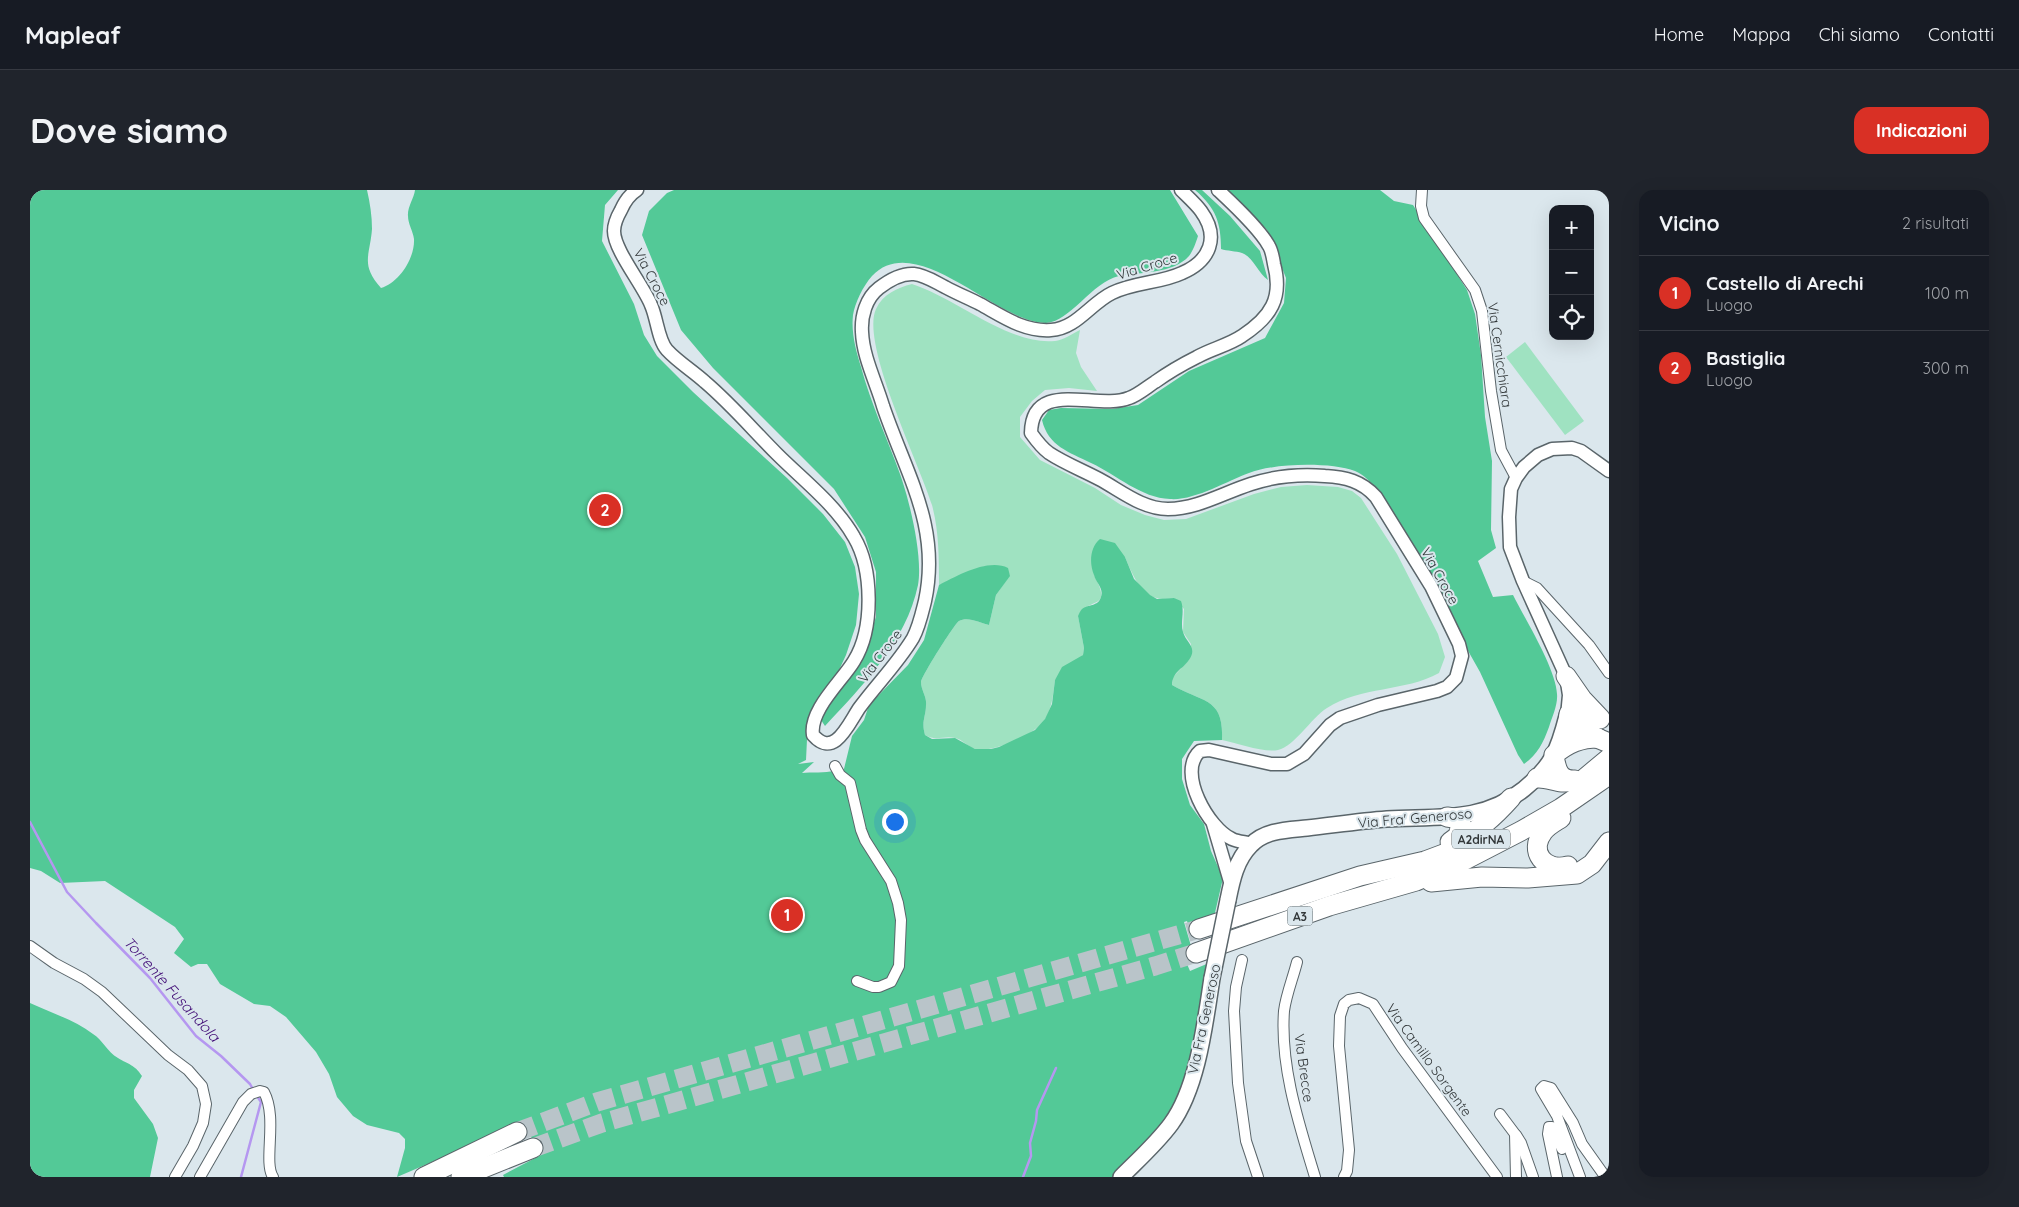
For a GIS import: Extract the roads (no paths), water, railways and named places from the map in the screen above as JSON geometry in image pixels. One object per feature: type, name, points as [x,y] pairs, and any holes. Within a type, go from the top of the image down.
[{"type":"highway","points":[[1566,676],[1605,732]]},
{"type":"highway","points":[[1567,716],[1574,712],[1605,732]]},
{"type":"highway","points":[[1597,772],[1567,780],[1561,776],[1556,767],[1554,755],[1572,742],[1605,732]]},
{"type":"highway","points":[[1537,778],[1551,778],[1564,782],[1597,772]]},
{"type":"highway","points":[[1597,772],[1591,793],[1543,832],[1538,842],[1538,850],[1542,860],[1549,867],[1561,868],[1573,865],[1590,856],[1609,841]]},
{"type":"highway","name":"A2dirNA","points":[[1360,876],[1454,851],[1486,836],[1569,791],[1597,772]]},
{"type":"highway","name":"A2dirNA","points":[[1370,894],[1440,871],[1487,850],[1561,808],[1597,772]]},
{"type":"highway","points":[[1360,876],[1376,864],[1450,842],[1479,829],[1495,817],[1511,798]]},
{"type":"highway","points":[[1447,817],[1454,818],[1461,824],[1458,836],[1450,842]]},
{"type":"highway","points":[[1400,885],[1482,877],[1528,878],[1577,874],[1592,864],[1609,841]]},
{"type":"highway","name":"A3","points":[[1199,930],[1360,876]]},
{"type":"highway","name":"A3","points":[[1196,953],[1321,909],[1370,894]]},
{"type":"highway","points":[[428,1175],[517,1132]]},
{"type":"highway","points":[[461,1177],[533,1148]]},
{"type":"main road","name":"Via Fra' Generoso","points":[[1252,844],[1272,832],[1385,819],[1447,817],[1482,812],[1511,798],[1543,773],[1554,755],[1567,716]]},
{"type":"main road","name":"Via Fra Generoso","points":[[1121,1177],[1171,1124],[1180,1109],[1199,1051],[1235,869],[1242,855],[1252,844]]},
{"type":"street","name":"Via Croce","points":[[637,190],[630,194],[622,207],[615,222],[614,231],[616,243],[657,317],[662,342],[667,350],[706,382],[831,507],[854,537],[866,564],[870,594],[867,627],[855,660],[818,711],[813,722],[813,735],[822,743],[828,744],[840,738],[879,682],[900,658],[914,635],[928,584],[926,526],[921,507],[891,429],[866,353],[862,331],[865,307],[874,292],[892,279],[912,274],[930,279],[1004,318],[1034,330],[1054,330],[1074,321],[1108,295],[1125,287],[1181,274],[1201,261],[1210,246],[1208,222],[1200,210],[1181,190]]},
{"type":"street","name":"Via Croce","points":[[1218,190],[1238,209],[1269,246],[1278,280],[1274,305],[1259,323],[1241,337],[1201,354],[1130,398],[1116,402],[1069,399],[1049,400],[1031,420],[1030,433],[1047,452],[1100,479],[1126,496],[1148,505],[1165,509],[1184,508],[1251,484],[1280,477],[1307,474],[1340,477],[1357,481],[1376,496],[1426,578],[1455,637],[1462,656],[1456,678],[1447,687],[1427,694],[1378,705],[1340,718],[1330,725],[1304,754],[1287,764],[1280,765],[1209,750],[1200,751],[1191,762],[1191,774],[1204,810],[1232,839],[1252,844]]},
{"type":"street","name":"Via Cernicchiara","points":[[1422,190],[1421,206],[1424,218],[1475,290],[1482,311],[1491,391],[1502,450],[1516,478]]},
{"type":"street","points":[[1516,478],[1524,467],[1538,455],[1562,447],[1581,451],[1609,471]]},
{"type":"street","name":"Via Fra' Generoso","points":[[1516,478],[1510,495],[1509,541],[1523,582],[1566,676],[1569,695],[1567,716]]},
{"type":"street","points":[[1523,582],[1537,588],[1589,645],[1609,672]]},
{"type":"street","points":[[835,766],[840,775],[850,783],[862,830],[891,881],[901,920],[899,966],[891,982],[879,987],[873,987],[857,981]]},
{"type":"street","name":"Via Croce","points":[[1210,818],[1217,833],[1231,885]]},
{"type":"street","points":[[30,946],[54,964],[102,992],[200,1082],[205,1094],[205,1113],[193,1146],[174,1177]]},
{"type":"street","points":[[1242,960],[1236,987],[1234,1011],[1238,1083],[1246,1141],[1258,1177]]},
{"type":"street","name":"Via Brecce","points":[[1297,962],[1284,1010],[1285,1052],[1294,1106],[1315,1177]]},
{"type":"street","name":"Via Camillo Sorgente","points":[[1344,1177],[1347,1171],[1349,1150],[1339,1046],[1340,1016],[1344,1004],[1349,1000],[1359,998],[1373,1004],[1402,1048],[1497,1177]]},
{"type":"street","points":[[1580,1177],[1557,1116],[1541,1089],[1544,1086],[1551,1088],[1573,1123],[1582,1144],[1604,1175]]},
{"type":"street","points":[[200,1177],[243,1102],[253,1094],[264,1092],[270,1109],[271,1141],[269,1168],[273,1177]]},
{"type":"street","points":[[1500,1114],[1521,1143],[1533,1177]]},
{"type":"street","points":[[1557,1177],[1548,1134],[1550,1126],[1560,1143],[1573,1177]]},
{"type":"street","points":[[1515,1134],[1516,1177]]},
{"type":"waterway","name":"Torrente Fusandola","points":[[30,822],[67,892],[150,978],[196,1036],[221,1056],[250,1084],[254,1091]]},
{"type":"waterway","points":[[1023,1177],[1031,1156],[1030,1143],[1037,1110],[1056,1068]]},
{"type":"waterway","name":"Torrente Fusandola","points":[[241,1177],[261,1102],[257,1096]]},
{"type":"tunnel","points":[[517,1132],[597,1102],[1199,929]]},
{"type":"tunnel","points":[[533,1148],[602,1123],[1196,953]]},
{"type":"place","name":"Bastiglia","points":[[605,510]]},
{"type":"place","name":"Castello di Arechi","points":[[787,915]]}]
